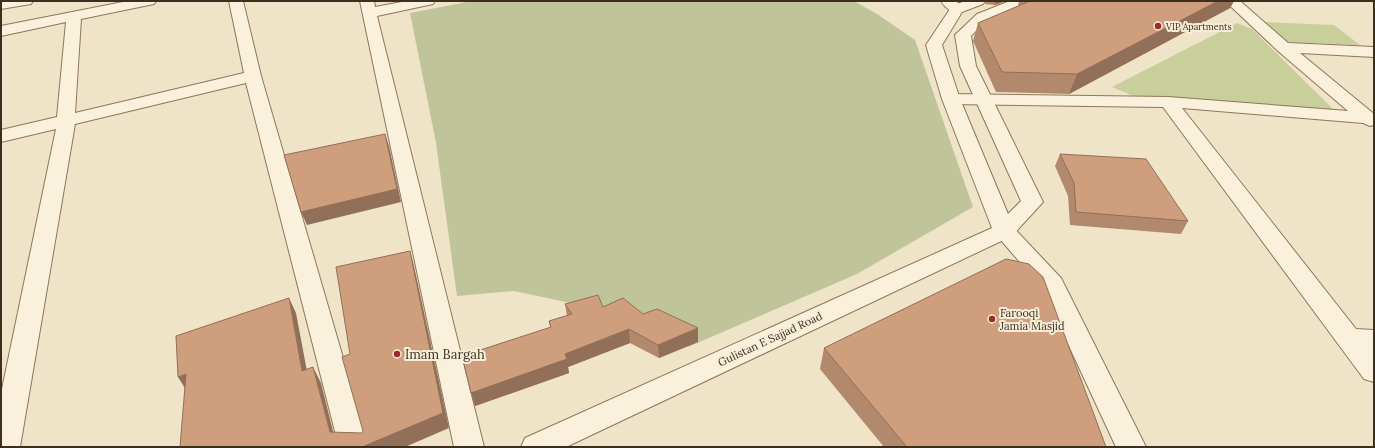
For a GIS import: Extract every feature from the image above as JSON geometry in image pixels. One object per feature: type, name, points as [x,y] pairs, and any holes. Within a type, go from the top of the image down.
[{"type":"street","points":[[1,5],[26,1]]},
{"type":"street","points":[[1,31],[149,1]]},
{"type":"street","points":[[236,1],[253,76],[354,447]]},
{"type":"street","points":[[428,1],[368,7],[469,447]]},
{"type":"street","points":[[978,1],[952,5],[934,45],[951,99],[1004,231],[1052,284],[1131,447]]},
{"type":"street","name":"Gulistan E Sajjad Road","points":[[536,447],[1004,231],[1032,202],[968,66],[963,35],[982,17],[1023,1]]},
{"type":"street","points":[[1232,1],[1284,48],[1371,121]]},
{"type":"street","points":[[5,447],[66,120],[74,16]]},
{"type":"street","points":[[1284,48],[1374,52]]},
{"type":"street","points":[[1,136],[253,76]]},
{"type":"street","points":[[951,99],[1168,102],[1371,121]]},
{"type":"street","points":[[1168,102],[1374,371]]},
{"type":"street","points":[[1348,338],[1374,340]]},
{"type":"green space","points":[[472,1],[854,1],[877,14],[915,40],[973,207],[857,274],[688,347],[599,309],[514,291],[457,296],[436,143],[410,13]]},
{"type":"green space","points":[[1265,22],[1334,25],[1360,45],[1281,42]]},
{"type":"green space","points":[[1237,23],[1252,29],[1337,113],[1136,97],[1112,87]]},
{"type":"building","points":[[1030,1],[1218,1],[1077,74],[1002,72],[978,23]]},
{"type":"building","points":[[385,134],[397,189],[301,212],[284,155]]},
{"type":"building","points":[[1060,154],[1146,159],[1188,221],[1076,212],[1074,183]]},
{"type":"building","points":[[410,251],[443,413],[362,447],[180,447],[186,374],[178,377],[176,336],[289,298],[302,371],[313,367],[330,432],[362,433],[363,431],[342,357],[350,354],[336,267]]},
{"type":"building","points":[[1006,259],[1029,264],[1043,277],[1106,447],[907,447],[824,348]]},
{"type":"building","points":[[598,295],[603,307],[623,298],[643,314],[657,309],[698,328],[658,345],[629,329],[565,354],[567,359],[471,393],[462,356],[551,327],[549,321],[572,314],[565,304]]},
{"type":"place","name":"VIP Apartments","points":[[1158,26]]},
{"type":"place","name":"Farooqi Jamia Masjid","points":[[992,319]]},
{"type":"place","name":"Imam Bargah","points":[[397,354]]}]
